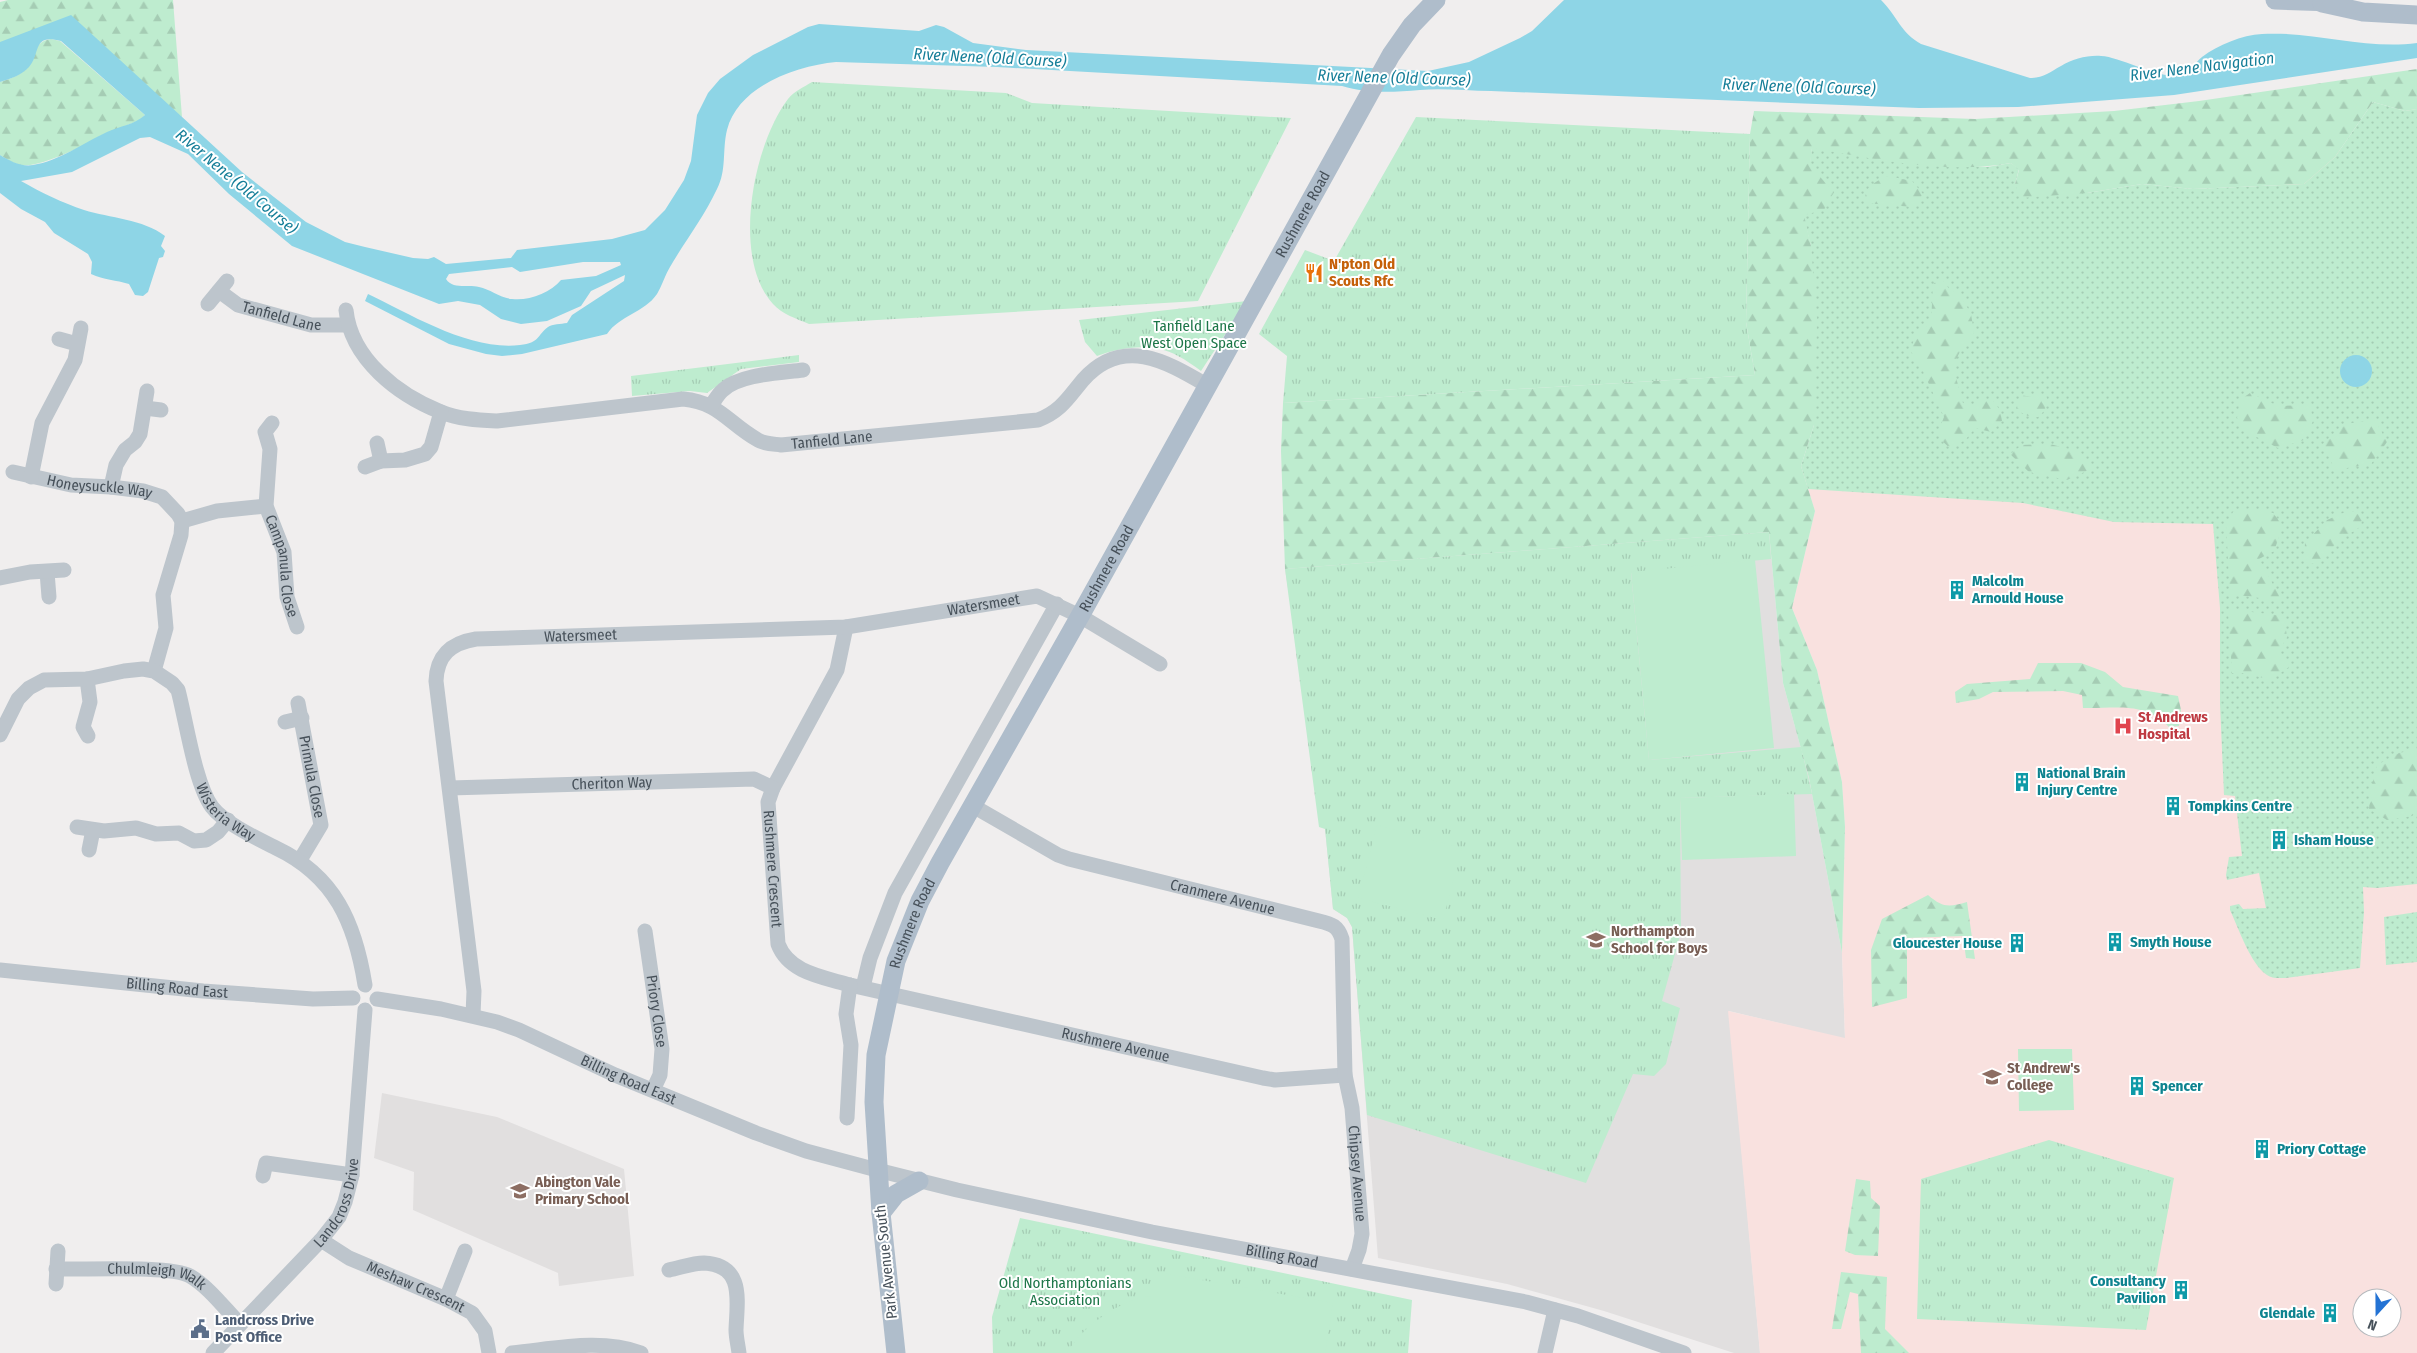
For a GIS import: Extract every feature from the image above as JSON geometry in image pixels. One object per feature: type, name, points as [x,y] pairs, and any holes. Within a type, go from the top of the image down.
[{"type":"main road","name":"Rushmere Road","points":[[877,1170],[874,1080],[876,1055],[896,960],[920,901],[1387,63],[1412,25],[1436,0]]},
{"type":"main road","points":[[2275,0],[2322,3],[2368,0]]},
{"type":"main road","points":[[2322,3],[2363,12],[2417,15]]},
{"type":"main road","name":"Park Avenue South","points":[[877,1170],[896,1353]]},
{"type":"main road","points":[[881,1213],[896,1194],[919,1180]]},
{"type":"street","name":"Tanfield Lane","points":[[208,304],[223,286],[238,305],[310,325],[347,318],[370,363],[392,385],[415,400],[441,412],[472,420],[497,421],[683,399],[699,400],[711,406],[760,442],[781,445],[1038,420],[1054,414],[1097,367],[1119,358],[1138,356],[1159,359],[1208,386]]},
{"type":"street","name":"Honeysuckle Way","points":[[31,477],[42,422],[75,360],[81,328]]},
{"type":"street","points":[[59,339],[77,344]]},
{"type":"street","points":[[711,406],[722,390],[732,383],[781,380],[803,370]]},
{"type":"street","points":[[111,487],[116,465],[125,450],[135,442],[140,434],[148,391]]},
{"type":"street","points":[[145,408],[161,410]]},
{"type":"street","points":[[365,467],[381,461],[405,460],[424,454],[431,447],[441,412]]},
{"type":"street","name":"Campanula Close","points":[[272,423],[265,432],[270,449],[266,506],[284,552],[287,597],[297,626]]},
{"type":"street","points":[[377,443],[381,461]]},
{"type":"street","name":"Honeysuckle Way","points":[[13,472],[71,485],[143,491],[162,497],[178,514],[182,522]]},
{"type":"street","name":"Campanula Close","points":[[182,522],[217,510],[266,506]]},
{"type":"street","points":[[0,736],[18,699],[29,688],[44,680],[87,679],[143,669],[154,671],[166,628],[164,596],[181,535],[182,522]]},
{"type":"street","points":[[0,578],[10,575],[64,570]]},
{"type":"street","points":[[47,572],[49,597]]},
{"type":"street","name":"Watersmeet","points":[[473,1015],[474,991],[437,669],[443,656],[451,647],[464,641],[846,626],[1029,597],[1044,598],[1057,604],[1160,664]]},
{"type":"street","name":"Rushmere Road","points":[[847,1118],[851,1036],[846,1014],[882,922],[907,870],[1008,694],[1057,604]]},
{"type":"street","name":"Rushmere Crescent","points":[[846,626],[837,670],[773,788],[768,802],[778,944],[783,956],[792,965],[857,986],[888,993]]},
{"type":"street","name":"Wisteria Way","points":[[154,671],[172,683],[178,690],[199,778],[212,807],[256,839],[300,860],[320,877],[340,904],[354,940],[365,985]]},
{"type":"street","points":[[87,679],[90,702],[83,728],[88,736]]},
{"type":"street","name":"Primula Close","points":[[298,703],[321,824],[300,860]]},
{"type":"street","name":"Primula Close","points":[[285,722],[302,718]]},
{"type":"street","name":"Cheriton Way","points":[[450,788],[754,779],[773,788]]},
{"type":"street","name":"Cranmere Avenue","points":[[974,806],[1058,855],[1069,859],[1332,924],[1339,930],[1342,939],[1345,1075]]},
{"type":"street","points":[[77,827],[104,832],[136,828],[156,834],[179,833],[194,841],[206,840],[218,832],[228,820]]},
{"type":"street","points":[[89,850],[93,830]]},
{"type":"street","name":"Priory Close","points":[[645,931],[662,1049],[660,1075],[653,1090]]},
{"type":"street","name":"Billing Road East","points":[[0,970],[212,992],[313,999],[353,998]]},
{"type":"street","points":[[365,985],[372,987],[378,999],[370,1009],[365,1010],[355,1004],[353,998],[354,992],[358,987],[365,985]]},
{"type":"street","name":"Rushmere Avenue","points":[[888,993],[1263,1078],[1275,1080],[1345,1075]]},
{"type":"street","name":"Billing Road East","points":[[378,999],[473,1015],[519,1030],[653,1090],[806,1151],[877,1170]]},
{"type":"street","name":"Landcross Drive","points":[[213,1353],[322,1240],[339,1217],[352,1175],[365,1010]]},
{"type":"street","name":"Chipsey Avenue","points":[[1345,1075],[1352,1108],[1362,1234],[1359,1250],[1352,1269]]},
{"type":"street","points":[[266,1164],[352,1175]]},
{"type":"street","name":"Billing Road","points":[[877,1170],[1143,1230],[1352,1269],[1555,1310],[1684,1353]]},
{"type":"street","name":"Meshaw Crescent","points":[[322,1240],[349,1258],[465,1308],[477,1318],[485,1330],[489,1353]]},
{"type":"street","name":"Chulmleigh Walk","points":[[58,1251],[56,1277],[162,1271],[184,1274],[202,1286],[240,1324]]},
{"type":"street","points":[[446,1299],[465,1251]]},
{"type":"street","points":[[669,1270],[704,1263],[716,1266],[733,1278],[738,1296],[736,1332],[739,1353]]},
{"type":"street","points":[[1545,1353],[1555,1310]]},
{"type":"street","points":[[512,1353],[598,1345],[640,1353]]},
{"type":"shaded area","name":"St Andrews Hospital","points":[[2417,109],[2417,1353],[1760,1353],[1728,1011],[1845,1038],[1842,953],[1845,827],[1842,782],[1817,670],[1792,608],[1815,511],[1801,466],[2405,111]]},
{"type":"shaded area","name":"Northampton School for Boys","points":[[1769,532],[1783,683],[1809,778],[1842,953],[1845,1039],[1729,1011],[1760,1353],[1734,1353],[1604,1311],[1507,1284],[1378,1258],[1352,927],[1347,918],[1333,909],[1325,828],[1285,569]]},
{"type":"shaded area","name":"Abington Vale Primary School","points":[[382,1093],[497,1117],[624,1169],[634,1276],[559,1286],[558,1273],[413,1210],[414,1172],[374,1158]]},
{"type":"green space","points":[[8,0],[173,0],[182,117],[66,27],[0,56],[0,2]]},
{"type":"green space","points":[[51,39],[60,41],[145,115],[138,121],[62,155],[32,165],[21,165],[0,155],[0,82],[25,70],[32,63],[40,43]]},
{"type":"green space","points":[[2417,69],[2417,109],[2405,111],[2373,102],[2335,157],[2304,184],[2193,189],[2142,184],[2087,193],[2020,198],[2015,184],[2019,170],[2011,163],[1961,167],[1936,166],[1886,161],[1812,148],[1810,166],[1834,192],[1824,210],[1804,215],[1811,246],[1817,319],[1814,425],[1801,466],[1815,511],[1792,608],[1817,670],[1842,782],[1845,827],[1842,953],[1809,778],[1783,683],[1769,532],[1285,569],[1281,451],[1283,403],[1755,375],[1746,322],[1750,134],[1754,111],[1975,119],[2114,111],[2199,101]]},
{"type":"green space","points":[[812,82],[1006,93],[1032,103],[1291,118],[1198,301],[809,324],[777,308],[760,284],[753,259],[750,231],[757,172],[765,144],[776,119],[790,96]]},
{"type":"green space","points":[[2373,102],[2405,111],[2417,109],[2417,884],[2377,888],[2363,887],[2364,912],[2360,968],[2276,978],[2267,975],[2256,963],[2230,910],[2230,906],[2239,904],[2243,909],[2266,908],[2259,873],[2227,880],[2226,875],[2229,857],[2242,856],[2235,796],[2224,795],[2220,704],[2220,608],[2213,524],[2114,522],[2023,503],[1808,489],[1801,466],[1814,425],[1811,246],[1803,215],[1812,147],[1884,160],[1987,167],[2011,163],[2019,169],[2015,184],[2087,193],[2142,184],[2193,189],[2304,184],[2335,157]]},
{"type":"green space","points":[[1416,117],[1750,134],[1746,322],[1755,375],[1283,403],[1287,356],[1259,334],[1305,250],[1334,261]]},
{"type":"green space","points":[[1888,176],[1912,181],[1923,194],[1914,207],[1865,203],[1868,189],[1878,180]]},
{"type":"green space","points":[[1941,278],[1950,290],[1959,293],[1971,314],[1974,333],[1960,352],[1955,365],[1963,403],[1971,407],[1978,399],[1993,401],[2000,410],[2002,421],[1991,432],[1975,428],[1966,439],[1951,449],[1941,440],[1940,427],[1944,417],[1922,369],[1910,350],[1917,333],[1931,323],[1933,284]]},
{"type":"green space","name":"Tanfield Lane West Open Space","points":[[1247,301],[1201,371],[1178,356],[1148,347],[1127,348],[1097,356],[1085,342],[1079,320]]},
{"type":"green space","points":[[799,355],[799,362],[741,369],[707,393],[690,391],[632,396],[631,376]]},
{"type":"green space","points":[[2250,393],[2278,406],[2310,405],[2313,421],[2304,440],[2278,448],[2245,431],[2237,418],[2240,400]]},
{"type":"green space","points":[[2043,394],[2047,398],[2045,410],[2038,417],[2028,416],[2016,410],[2020,395],[2032,397]]},
{"type":"green space","points":[[2375,420],[2387,442],[2371,464],[2335,470],[2323,444],[2344,424]]},
{"type":"green space","points":[[2050,444],[2080,452],[2093,468],[2067,480],[2029,472],[2010,454],[2022,445]]},
{"type":"green space","points":[[2251,508],[2273,513],[2283,526],[2274,551],[2259,559],[2282,601],[2230,594],[2226,525],[2233,512]]},
{"type":"green space","points":[[2350,510],[2363,517],[2360,527],[2338,541],[2319,564],[2304,563],[2305,543],[2327,520]]},
{"type":"green space","name":"Northampton School for Boys","points":[[1769,532],[1771,559],[1631,573],[1649,760],[1801,747],[1812,794],[1680,798],[1681,932],[1662,1001],[1680,1008],[1666,1064],[1654,1076],[1633,1074],[1586,1183],[1367,1115],[1352,927],[1347,918],[1333,909],[1325,829],[1319,827],[1285,569]]},
{"type":"green space","points":[[1755,560],[1774,748],[1649,760],[1631,572]]},
{"type":"green space","points":[[2228,609],[2284,616],[2287,637],[2279,651],[2289,667],[2270,680],[2246,673],[2232,673]]},
{"type":"green space","points":[[2038,663],[2081,663],[2105,672],[2123,687],[2178,696],[2181,710],[2179,726],[2169,727],[2150,713],[2140,710],[2129,708],[2083,708],[2082,695],[2063,691],[1993,692],[1979,699],[1956,703],[1955,692],[1967,684],[2030,679]]},
{"type":"green space","points":[[2417,749],[2417,812],[2412,816],[2387,820],[2369,809],[2371,789],[2377,765],[2399,753]]},
{"type":"green space","points":[[1794,794],[1796,856],[1682,860],[1680,798]]},
{"type":"green space","points":[[1377,825],[1462,848],[1443,920],[1358,898]]},
{"type":"green space","points":[[1928,895],[1946,905],[1967,902],[1975,959],[1966,958],[1963,936],[1907,938],[1907,998],[1872,1007],[1871,950],[1882,919]]},
{"type":"green space","points":[[2417,912],[2417,962],[2386,965],[2384,917]]},
{"type":"green space","points":[[2018,1049],[2072,1049],[2074,1110],[2019,1111]]},
{"type":"green space","points":[[2049,1140],[2174,1178],[2146,1330],[1917,1319],[1921,1179]]},
{"type":"green space","points":[[1856,1179],[1870,1181],[1871,1198],[1880,1206],[1878,1256],[1855,1255],[1845,1251]]},
{"type":"green space","name":"Old Northamptonians Association","points":[[1020,1218],[1412,1300],[1408,1353],[993,1353],[992,1317]]},
{"type":"green space","points":[[1156,1272],[1333,1303],[1325,1353],[1067,1353],[1082,1334],[1103,1316],[1127,1303],[1152,1296]]},
{"type":"green space","points":[[1841,1272],[1887,1277],[1885,1329],[1909,1353],[1861,1353],[1858,1294],[1850,1292],[1841,1329],[1832,1329]]},
{"type":"water","points":[[1564,0],[1881,0],[1909,35],[1921,44],[2030,78],[2043,76],[2075,59],[2096,56],[2110,57],[2153,72],[2174,76],[2185,73],[2202,57],[2223,45],[2246,36],[2262,34],[2301,35],[2378,44],[2417,43],[2417,58],[2174,95],[2018,107],[1919,108],[1447,89],[1381,92],[1342,86],[997,67],[836,62],[820,64],[771,81],[743,101],[733,115],[727,130],[722,175],[717,189],[668,270],[657,294],[646,306],[618,322],[607,334],[522,354],[502,356],[486,354],[449,344],[365,301],[368,294],[422,321],[462,337],[481,343],[520,345],[535,341],[550,326],[567,323],[572,315],[624,281],[625,275],[591,291],[581,306],[547,321],[521,324],[501,319],[480,305],[458,301],[439,304],[292,246],[229,194],[188,154],[150,137],[140,138],[72,172],[21,181],[76,207],[94,213],[137,222],[165,236],[161,246],[165,251],[163,257],[159,258],[148,292],[143,296],[135,295],[129,284],[91,274],[92,262],[88,254],[54,233],[45,222],[21,209],[0,193],[0,155],[24,165],[43,163],[62,156],[107,132],[136,121],[145,115],[61,41],[52,39],[41,42],[33,62],[26,70],[0,82],[0,42],[71,15],[242,172],[306,222],[345,242],[413,258],[428,259],[434,257],[446,264],[511,258],[517,250],[612,239],[645,230],[665,210],[684,180],[691,161],[697,115],[708,93],[720,79],[753,55],[808,27],[819,24],[919,31],[936,25],[944,27],[973,43],[1026,50],[1428,71],[1469,62],[1532,31]],"holes":[[[583,262],[620,262],[621,265],[596,276],[561,280],[551,289],[525,299],[508,298],[479,287],[453,284],[446,279],[449,274],[512,267],[520,272]]]},
{"type":"water","points":[[2356,355],[2367,360],[2372,371],[2367,382],[2356,387],[2345,382],[2340,371],[2345,360]]},
{"type":"place","name":"N'pton Old Scouts Rfc","points":[[1314,273]]},
{"type":"place","name":"Malcolm Arnould House","points":[[1957,590]]},
{"type":"place","name":"St Andrews Hospital","points":[[2123,726]]},
{"type":"place","name":"National Brain Injury Centre","points":[[2022,782]]},
{"type":"place","name":"Tompkins Centre","points":[[2173,806]]},
{"type":"place","name":"Isham House","points":[[2279,840]]},
{"type":"place","name":"Northampton School for Boys","points":[[1596,940]]},
{"type":"place","name":"Smyth House","points":[[2115,942]]},
{"type":"place","name":"Gloucester House","points":[[2017,943]]},
{"type":"place","name":"St Andrew's College","points":[[1992,1077]]},
{"type":"place","name":"Spencer","points":[[2137,1086]]},
{"type":"place","name":"Priory Cottage","points":[[2262,1149]]},
{"type":"place","name":"Abington Vale Primary School","points":[[520,1191]]},
{"type":"place","name":"Consultancy Pavilion","points":[[2181,1290]]},
{"type":"place","name":"Glendale","points":[[2330,1313]]},
{"type":"place","name":"Landcross Drive Post Office","points":[[200,1329]]},
{"type":"water label","name":"River Nene (Old Course)","points":[[990,57]]},
{"type":"water label","name":"River Nene Navigation","points":[[2202,66]]},
{"type":"water label","name":"River Nene (Old Course)","points":[[1394,77]]},
{"type":"water label","name":"River Nene (Old Course)","points":[[1799,86]]},
{"type":"water label","name":"River Nene (Old Course)","points":[[237,181]]}]
